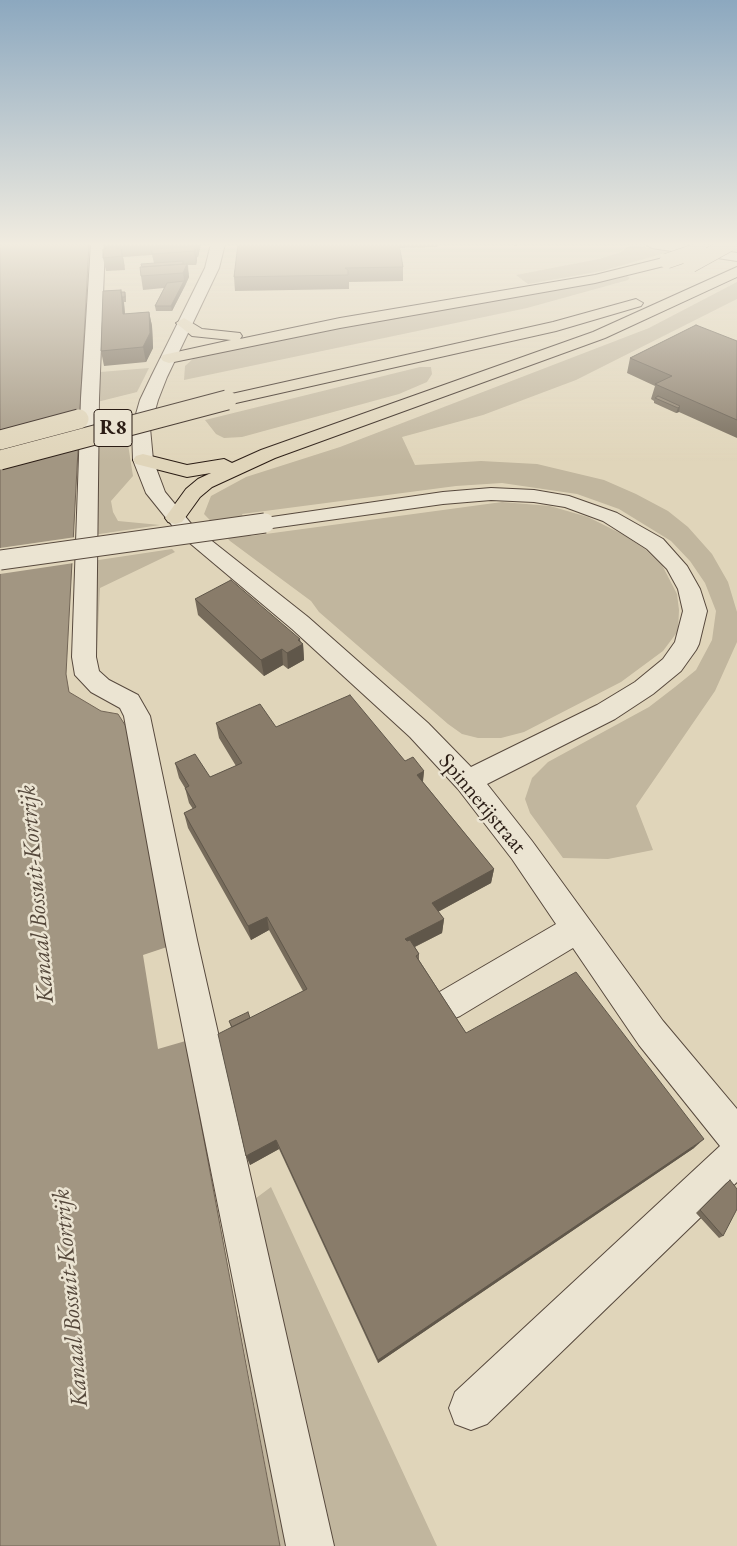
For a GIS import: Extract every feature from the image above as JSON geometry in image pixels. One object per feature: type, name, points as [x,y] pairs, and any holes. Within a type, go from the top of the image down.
[{"type":"highway","points":[[169,358],[380,316]]},
{"type":"highway","name":"R8","points":[[0,460],[122,426],[227,400],[556,326],[591,316]]},
{"type":"highway","points":[[175,518],[201,486],[268,454],[599,335],[641,316]]},
{"type":"highway","points":[[452,333],[523,317]]},
{"type":"highway","points":[[184,322],[198,333],[228,337],[340,323]]},
{"type":"highway","name":"R8","points":[[127,406],[174,394]]},
{"type":"highway","name":"R8","points":[[0,440],[109,411]]},
{"type":"highway","points":[[143,460],[176,470],[194,471],[268,454]]},
{"type":"street","points":[[94,316],[90,398],[84,657],[87,675],[100,686],[129,702],[137,716],[183,950],[310,1546]]},
{"type":"street","name":"Spinnerijstraat","points":[[187,316],[149,400],[141,428],[143,460],[156,493],[175,518],[204,547],[300,624],[411,723],[468,781],[522,850],[651,1033],[737,1138]]},
{"type":"street","points":[[0,560],[443,498],[491,494],[534,496],[569,502],[610,516],[655,544],[676,566],[689,589],[695,611],[687,644],[672,665],[644,688],[606,712],[468,781]]},
{"type":"street","points":[[448,1005],[577,929]]},
{"type":"street","points":[[471,1408],[737,1156]]},
{"type":"shaded area","points":[[85,316],[91,316],[88,373],[149,368],[137,392],[81,406]]},
{"type":"shaded area","points":[[399,316],[488,316],[184,380],[185,366],[195,357],[269,339]]},
{"type":"shaded area","points":[[672,316],[703,316],[576,380],[483,415],[402,437],[415,465],[481,461],[537,464],[604,480],[636,494],[668,511],[688,527],[712,554],[728,582],[737,612],[737,642],[715,691],[636,806],[653,850],[608,859],[563,858],[530,813],[525,799],[532,778],[548,762],[649,707],[696,670],[712,640],[716,611],[705,583],[690,561],[671,541],[619,509],[577,494],[502,483],[456,486],[242,514],[251,536],[502,502],[550,506],[588,517],[622,534],[645,549],[662,565],[677,594],[679,610],[678,631],[663,651],[621,682],[524,732],[501,738],[478,738],[462,734],[448,724],[319,612],[311,601],[230,541],[204,514],[211,496],[246,477],[340,447],[649,328]]},
{"type":"shaded area","points":[[420,367],[431,367],[432,374],[427,382],[399,394],[242,437],[224,438],[216,434],[205,420]]},
{"type":"shaded area","points":[[127,438],[133,476],[111,501],[113,512],[118,521],[160,525],[93,535],[94,447]]},
{"type":"shaded area","points":[[172,549],[175,552],[100,588],[96,670],[92,561]]},
{"type":"shaded area","points":[[271,1187],[437,1546],[280,1546],[238,1316],[267,1305],[248,1204]]},
{"type":"water","name":"Kanaal Bossuit-Kortrijk","points":[[0,316],[85,316],[66,674],[69,692],[101,711],[118,714],[127,728],[280,1546],[0,1546]]},
{"type":"pier","points":[[76,537],[74,563],[0,574],[0,548]]},
{"type":"pier","points":[[170,946],[189,1040],[158,1049],[143,955]]},
{"type":"building","points":[[102,316],[149,316],[150,333],[143,347],[101,351]]},
{"type":"building","points":[[696,325],[737,341],[737,420],[655,384],[672,376],[630,358]]},
{"type":"building","points":[[658,396],[680,406],[678,408],[655,398]]},
{"type":"building","points":[[231,580],[300,639],[298,640],[303,644],[287,653],[282,649],[261,660],[195,599]]},
{"type":"building","points":[[350,695],[405,761],[413,757],[424,771],[417,775],[494,869],[432,903],[444,919],[405,939],[407,941],[410,940],[419,954],[416,956],[466,1033],[576,972],[704,1139],[378,1360],[276,1140],[246,1156],[218,1034],[307,989],[267,917],[248,926],[184,813],[196,807],[185,788],[189,786],[175,763],[195,754],[210,777],[242,763],[216,723],[260,704],[276,727]]},
{"type":"building","points":[[248,1012],[250,1018],[232,1027],[229,1021]]},
{"type":"building","points":[[730,1180],[737,1189],[737,1209],[723,1236],[700,1210]]}]
